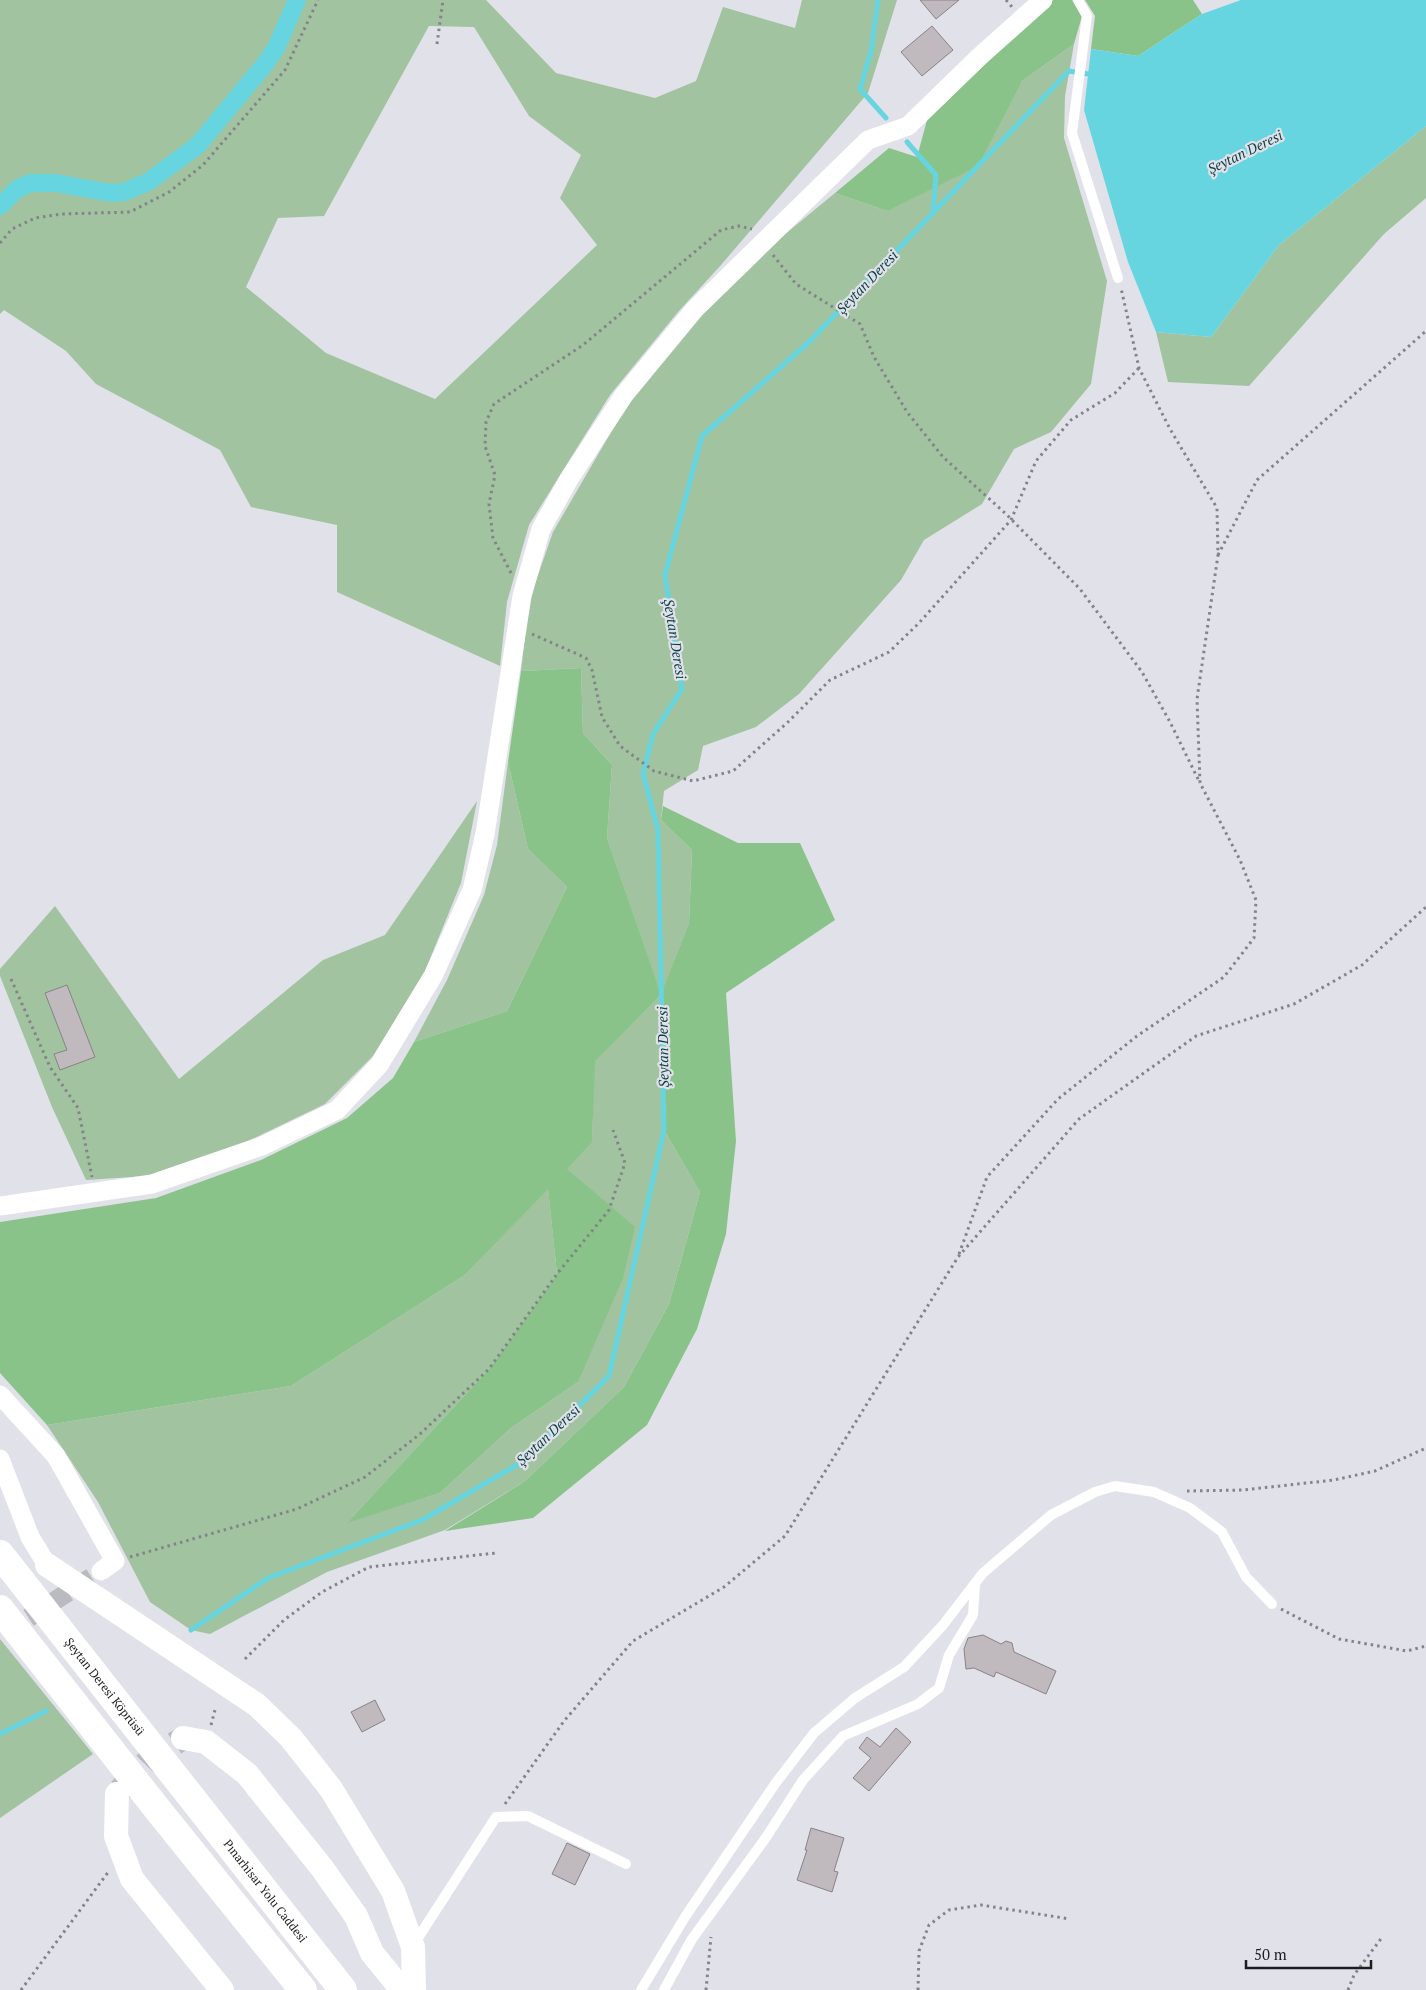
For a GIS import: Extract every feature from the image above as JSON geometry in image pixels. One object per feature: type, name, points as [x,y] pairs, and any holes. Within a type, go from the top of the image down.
[{"type":"highway","name":"Şeytan Deresi Köprüsü","points":[[0,1554],[186,1792]]},
{"type":"highway","points":[[0,1609],[303,1990]]},
{"type":"highway","name":"Pınarhisar Yolu Caddesi","points":[[186,1792],[343,1990]]},
{"type":"street","points":[[0,1206],[152,1184],[262,1146],[336,1110],[379,1065],[433,976],[472,890],[485,834],[522,596],[541,529],[569,479],[624,395],[695,308],[868,140],[908,126],[979,57],[1043,0]]},
{"type":"street","points":[[0,1395],[56,1456],[108,1566]]},
{"type":"street","points":[[0,1459],[30,1537],[47,1564],[257,1705],[291,1738],[332,1789],[393,1891],[413,1947],[414,1990]]},
{"type":"street","points":[[183,1738],[206,1742],[247,1774],[322,1868],[356,1916],[372,1953],[402,1990]]},
{"type":"street","points":[[117,1794],[116,1836],[132,1879],[222,1990]]},
{"type":"lane","points":[[1078,0],[1087,16],[1072,133],[1118,278]]},
{"type":"lane","points":[[641,1990],[685,1917],[775,1784],[814,1733],[855,1698],[904,1667],[943,1625],[983,1573],[1051,1515],[1095,1492],[1115,1486],[1154,1492],[1190,1508],[1222,1532],[1246,1577],[1272,1604]]},
{"type":"lane","points":[[664,1990],[692,1939],[765,1839],[803,1780],[843,1736],[918,1704],[939,1688],[949,1655],[973,1615],[975,1583]]},
{"type":"lane","points":[[413,1947],[496,1817],[528,1816],[626,1864]]},
{"type":"path","points":[[0,243],[12,229],[35,218],[61,214],[130,212],[169,192],[203,165],[285,70],[318,0]]},
{"type":"path","points":[[437,44],[443,0]]},
{"type":"path","points":[[522,596],[493,538],[489,504],[495,475],[486,446],[486,422],[494,404],[583,345],[721,230],[739,226],[757,231],[763,242],[796,284],[860,324],[874,357],[907,412],[943,456],[1011,520],[1080,590],[1142,672],[1170,722],[1240,860],[1256,900],[1254,938],[1224,977],[1136,1036],[1051,1106],[987,1177],[958,1257]]},
{"type":"path","points":[[1118,278],[1139,368],[1170,428],[1217,508],[1218,555],[1197,699],[1200,783]]},
{"type":"path","points":[[1218,555],[1257,480],[1426,332]]},
{"type":"path","points":[[518,628],[586,658],[592,670],[602,717],[620,746],[654,771],[693,781],[733,770],[788,722],[830,680],[889,652],[919,623],[1011,520],[1036,461],[1071,420],[1114,392],[1139,368]]},
{"type":"path","points":[[496,1817],[564,1721],[633,1641],[724,1587],[785,1536],[958,1257],[1079,1119],[1196,1036],[1294,1004],[1362,965],[1426,907]]},
{"type":"path","points":[[11,979],[50,1068],[78,1108],[96,1192]]},
{"type":"path","points":[[108,1566],[297,1509],[365,1477],[420,1434],[489,1369],[557,1274],[609,1210],[625,1163],[613,1130]]},
{"type":"path","points":[[1154,1492],[1244,1490],[1334,1480],[1375,1471],[1426,1448]]},
{"type":"path","points":[[246,1660],[284,1620],[322,1592],[369,1567],[496,1553]]},
{"type":"path","points":[[1272,1604],[1339,1640],[1407,1651],[1426,1646]]},
{"type":"path","points":[[22,1990],[122,1852]]},
{"type":"path","points":[[918,1990],[919,1950],[929,1925],[949,1910],[981,1905],[1070,1919]]},
{"type":"path","points":[[706,1990],[714,1909]]},
{"type":"path","points":[[1348,1990],[1354,1974],[1383,1936]]},
{"type":"green space","points":[[0,0],[486,0],[556,73],[655,98],[696,81],[723,7],[795,28],[802,0],[897,0],[868,93],[721,265],[678,312],[610,395],[529,525],[507,602],[500,666],[337,592],[337,525],[251,507],[220,450],[96,384],[66,351],[4,310],[0,314]],"holes":[[[429,26],[474,27],[529,116],[581,155],[560,198],[597,245],[435,399],[326,353],[246,287],[278,218],[324,216]]]},
{"type":"green space","points":[[1052,0],[1072,0],[1082,16],[1074,44],[1022,81],[978,166],[887,211],[835,193],[889,148],[917,157],[927,120]]},
{"type":"green space","points":[[1085,0],[1193,0],[1202,14],[1138,56],[1091,49],[1095,16]]},
{"type":"green space","points":[[1074,44],[1065,96],[1064,138],[1107,281],[1091,384],[1051,432],[1014,449],[982,504],[924,540],[901,580],[799,694],[756,727],[703,746],[698,770],[664,791],[661,820],[692,850],[689,923],[661,995],[607,838],[612,765],[583,733],[581,668],[521,671],[529,601],[553,532],[628,403],[700,316],[784,235],[835,193],[887,211],[1022,81]]},
{"type":"green space","points":[[1426,126],[1426,198],[1384,234],[1249,386],[1168,382],[1156,332],[1211,337],[1279,245]]},
{"type":"green space","points":[[581,668],[583,733],[612,765],[607,838],[661,994],[689,923],[692,850],[661,820],[663,806],[738,843],[800,843],[835,920],[726,993],[736,1141],[726,1234],[697,1329],[647,1425],[533,1518],[445,1531],[525,1481],[624,1387],[669,1304],[700,1192],[664,1130],[661,995],[595,1061],[592,1142],[567,1169],[635,1227],[623,1278],[578,1382],[511,1428],[440,1493],[347,1523],[489,1369],[557,1274],[548,1189],[465,1275],[291,1386],[47,1425],[0,1373],[0,1222],[156,1198],[261,1160],[347,1118],[393,1078],[414,1042],[507,1011],[567,887],[528,849],[508,762],[521,671]]},
{"type":"green space","points":[[508,762],[528,849],[567,887],[507,1011],[414,1042],[447,980],[484,895],[497,845]]},
{"type":"green space","points":[[477,801],[461,883],[425,971],[373,1056],[325,1104],[246,1142],[147,1176],[86,1180],[52,1107],[0,976],[0,969],[55,906],[179,1079],[323,960],[385,935]]},
{"type":"green space","points":[[661,995],[664,1130],[700,1192],[669,1304],[624,1387],[525,1481],[445,1530],[327,1572],[210,1634],[191,1630],[150,1602],[98,1502],[47,1425],[291,1386],[465,1275],[548,1188],[557,1274],[489,1369],[348,1522],[440,1493],[511,1428],[578,1382],[566,1169],[592,1141],[594,1061]]},
{"type":"green space","points":[[0,1639],[93,1754],[0,1818]]},
{"type":"water","points":[[1241,0],[1426,0],[1426,126],[1279,245],[1211,337],[1156,332],[1128,262],[1084,110],[1091,49],[1138,56],[1202,14]]},
{"type":"building","points":[[920,0],[959,0],[936,19]]},
{"type":"building","points":[[932,26],[953,50],[922,76],[901,52]]},
{"type":"building","points":[[67,985],[95,1057],[60,1070],[54,1054],[67,1050],[45,993]]},
{"type":"building","points":[[983,1635],[1001,1644],[1006,1641],[1012,1643],[1014,1652],[1056,1671],[1046,1694],[996,1672],[994,1677],[974,1668],[966,1669],[964,1649],[968,1638]]},
{"type":"building","points":[[375,1700],[385,1720],[362,1732],[351,1712]]},
{"type":"building","points":[[896,1728],[911,1742],[869,1791],[853,1778],[871,1758],[859,1748],[867,1737],[880,1747]]},
{"type":"building","points":[[811,1828],[844,1838],[834,1871],[838,1872],[832,1892],[797,1880],[807,1850],[805,1850]]},
{"type":"building","points":[[567,1843],[590,1854],[575,1885],[552,1874]]},
{"type":"waterway","points":[[0,206],[17,189],[30,183],[55,183],[111,193],[124,192],[148,182],[198,145],[265,64],[276,48],[297,0]]},
{"type":"waterway","points":[[878,0],[871,51],[860,89],[886,118]]},
{"type":"waterway","name":"Şeytan Deresi","points":[[191,1630],[268,1578],[422,1520],[522,1462],[609,1376],[664,1130],[658,830],[643,774],[653,734],[682,689],[665,575],[702,436],[808,343],[1069,71],[1095,75]]},
{"type":"waterway","points":[[907,142],[936,175],[933,213]]},
{"type":"waterway","name":"Şeytan Deresi","points":[[0,1734],[46,1711]]},
{"type":"tunnel","points":[[3,1629],[22,1622],[101,1571]]},
{"type":"tunnel","points":[[120,1790],[147,1762],[183,1738]]}]
